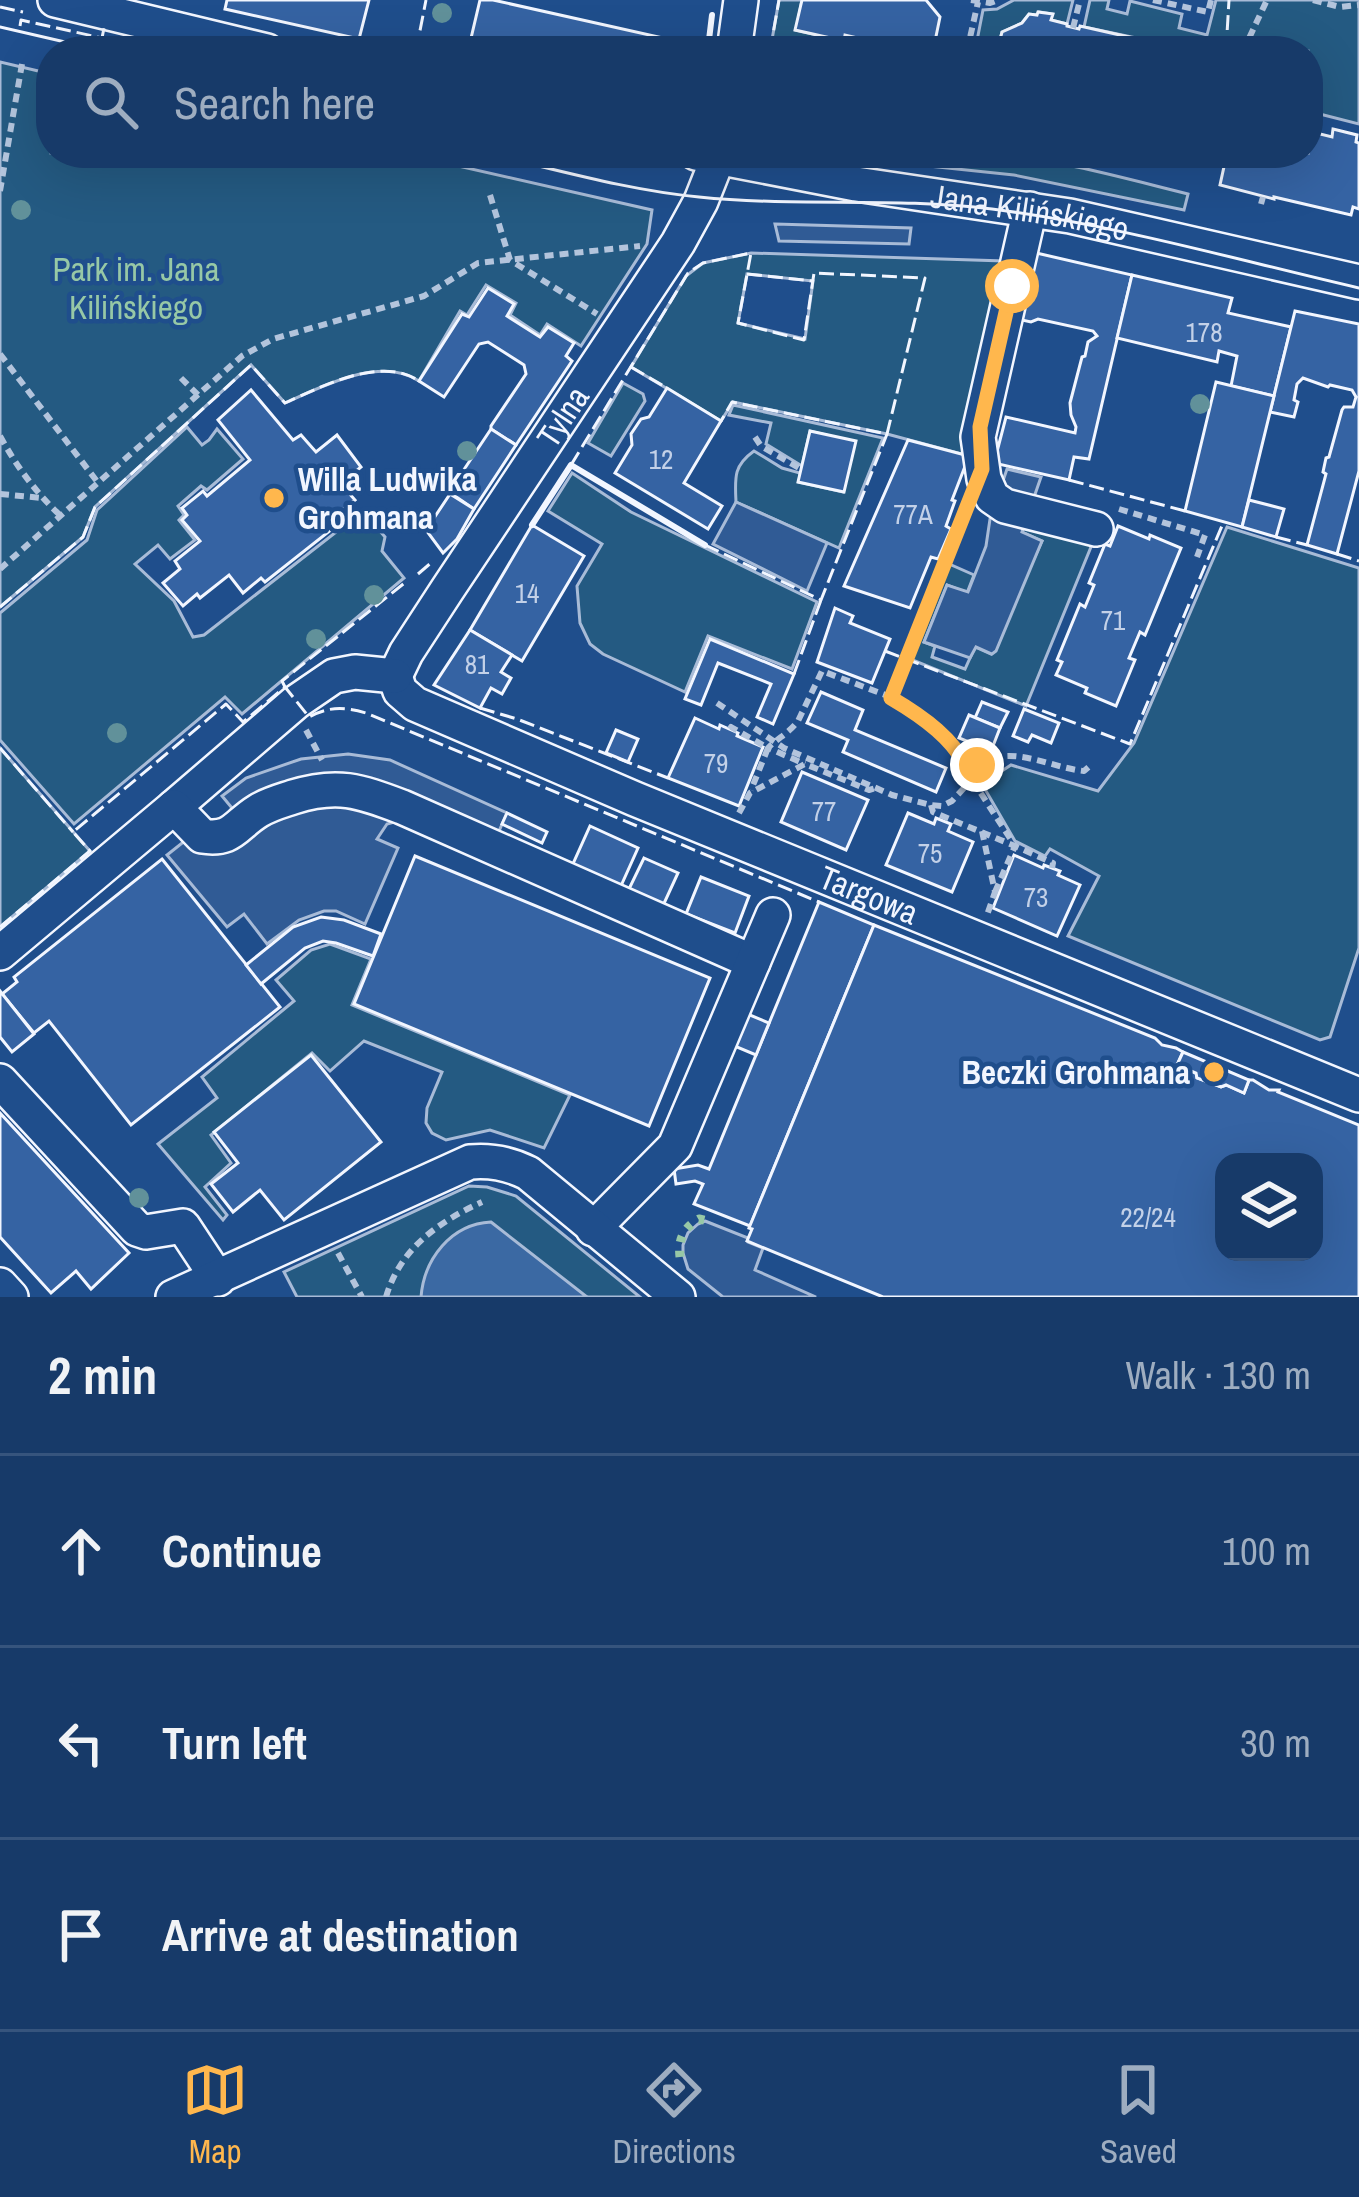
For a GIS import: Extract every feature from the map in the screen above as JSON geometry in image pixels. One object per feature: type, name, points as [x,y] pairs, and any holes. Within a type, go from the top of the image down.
[{"type":"street","points":[[55,0],[205,36]]},
{"type":"street","points":[[736,36],[741,0]]},
{"type":"street","name":"Tylna","points":[[395,676],[436,606],[678,243],[701,201],[709,168]]},
{"type":"street","name":"Jana Kilińskiego","points":[[777,168],[1030,209],[1359,282]]},
{"type":"street","points":[[1030,209],[980,427],[982,469],[992,497],[1005,506],[1096,529]]},
{"type":"street","points":[[0,953],[292,706],[334,676],[355,672],[395,676]]},
{"type":"street","name":"Targowa","points":[[395,676],[400,692],[416,704],[634,799],[1359,1095]]},
{"type":"street","points":[[174,807],[202,836],[221,837],[264,808],[325,788],[358,791],[402,806],[753,962]]},
{"type":"street","points":[[592,1229],[675,1145],[773,915]]},
{"type":"street","points":[[0,1082],[137,1229],[183,1226],[218,1279]]},
{"type":"street","points":[[173,1297],[470,1162],[484,1160],[528,1173],[678,1297]]},
{"type":"street","points":[[0,1285],[11,1297]]},
{"type":"path","points":[[969,36],[975,1],[998,0]]},
{"type":"path","points":[[1073,28],[1080,0]]},
{"type":"path","points":[[1153,0],[1208,12],[1211,0]]},
{"type":"path","points":[[1250,36],[1267,0]]},
{"type":"path","points":[[1313,0],[1340,7],[1359,5]]},
{"type":"path","points":[[0,191],[22,64]]},
{"type":"path","points":[[490,195],[510,260],[622,328]]},
{"type":"path","points":[[0,569],[242,356],[273,339],[424,296],[478,263],[651,245]]},
{"type":"path","points":[[0,355],[99,484]]},
{"type":"path","points":[[182,378],[198,395]]},
{"type":"path","points":[[0,436],[42,498],[62,517]]},
{"type":"path","points":[[755,437],[761,446],[801,469]]},
{"type":"path","points":[[891,698],[982,469]]},
{"type":"path","points":[[0,494],[42,498]]},
{"type":"path","points":[[737,816],[771,745],[798,721],[822,670],[917,713],[965,760],[969,775],[1015,846]]},
{"type":"path","points":[[717,703],[771,745],[805,764],[869,790],[876,788]]},
{"type":"path","points":[[292,706],[319,750],[325,788]]},
{"type":"path","points":[[730,729],[876,788],[941,806],[952,801],[977,765],[995,758],[1014,754],[1084,771],[1092,764]]},
{"type":"path","points":[[750,793],[805,764]]},
{"type":"path","points":[[931,805],[934,812],[1053,862],[1052,868]]},
{"type":"path","points":[[982,831],[995,892]]},
{"type":"path","points":[[987,915],[1015,846]]},
{"type":"path","points":[[386,1297],[392,1277],[420,1239],[482,1202]]},
{"type":"green space","points":[[779,0],[802,0],[796,30],[822,36],[773,36]]},
{"type":"green space","points":[[1014,0],[1073,0],[1067,24],[1039,12],[1029,14],[1001,36],[978,36],[983,10]]},
{"type":"green space","points":[[1090,0],[1109,0],[1107,9],[1127,14],[1130,1],[1182,14],[1179,28],[1207,35],[1216,0],[1359,0],[1359,124],[1323,115],[1323,36],[1127,36],[1084,27]]},
{"type":"green space","name":"Park im. Jana Kilińskiego","points":[[0,62],[36,70],[36,168],[467,168],[652,210],[647,244],[581,346],[547,324],[540,335],[510,315],[516,303],[486,285],[467,315],[460,311],[419,381],[404,374],[369,372],[285,403],[251,365],[95,507],[83,537],[0,607]]},
{"type":"green space","points":[[947,168],[1083,168],[1188,194],[1184,210],[1014,175]]},
{"type":"green space","points":[[751,253],[1004,261],[969,456],[733,402],[721,421],[631,367],[686,276],[703,263]],"holes":[[[747,274],[813,281],[805,339],[738,323]]]},
{"type":"green space","points":[[623,383],[643,394],[645,401],[611,456],[588,443]]},
{"type":"green space","points":[[733,405],[883,438],[839,548],[736,502],[736,479],[742,462],[754,451],[800,473],[799,482],[843,492],[855,442],[810,431],[802,466],[766,444],[771,423],[729,415]]},
{"type":"green space","points":[[187,427],[202,445],[217,429],[243,459],[207,490],[201,486],[178,506],[184,515],[179,520],[195,540],[170,559],[158,545],[135,564],[174,601],[193,637],[204,635],[363,511],[385,537],[382,551],[404,578],[242,714],[225,697],[74,824],[0,740],[0,613],[87,540],[97,510]]},
{"type":"green space","points":[[572,473],[631,512],[817,602],[792,669],[708,636],[685,692],[590,644],[580,623],[577,586],[602,544],[548,511]]},
{"type":"green space","points":[[1025,525],[1093,542],[1026,706],[910,659],[949,564],[974,575],[967,593],[947,585],[924,642],[935,646],[932,657],[965,669],[975,647],[991,654],[1042,541],[1022,532]]},
{"type":"green space","points":[[1227,527],[1359,568],[1359,948],[1330,1037],[1320,1040],[1068,936],[1099,876],[1050,849],[1045,856],[1015,841],[982,784],[1011,765],[1098,791],[1134,743]]},
{"type":"green space","points":[[0,748],[90,851],[0,927]]},
{"type":"green space","points":[[330,944],[371,959],[352,1005],[570,1095],[544,1148],[490,1130],[446,1140],[432,1133],[426,1123],[442,1072],[364,1041],[330,1071],[312,1053],[211,1135],[231,1163],[205,1187],[227,1215],[223,1220],[158,1144],[217,1098],[202,1077],[294,1001],[276,980],[311,950]]},
{"type":"green space","points":[[469,1186],[516,1196],[640,1297],[297,1297],[284,1272]]},
{"type":"shaded area","points":[[775,224],[911,228],[909,244],[779,241]]},
{"type":"shaded area","points":[[1007,469],[1041,477],[1022,532],[1042,541],[996,651],[992,654],[976,647],[970,658],[924,642],[947,585],[968,592]]},
{"type":"shaded area","points":[[736,502],[827,543],[807,591],[713,544]]},
{"type":"shaded area","points":[[348,754],[390,760],[507,813],[487,858],[398,821],[387,824],[377,839],[398,848],[365,924],[336,911],[324,911],[299,920],[267,944],[244,914],[227,927],[167,855],[211,820],[221,822],[232,808],[222,796],[246,778],[301,759]]},
{"type":"shaded area","points":[[705,1221],[763,1248],[755,1270],[816,1297],[723,1297],[688,1269],[683,1253],[688,1233]]},
{"type":"shaded area","points":[[491,1222],[587,1297],[421,1297],[428,1270],[442,1246],[464,1229]]},
{"type":"building","points":[[227,0],[369,0],[360,36],[225,9]]},
{"type":"building","points":[[480,0],[493,0],[654,36],[472,36]]},
{"type":"building","points":[[802,0],[926,0],[940,17],[936,36],[822,36],[795,30]]},
{"type":"building","points":[[1029,14],[1053,14],[1051,20],[1067,26],[1124,36],[1001,36]]},
{"type":"building","points":[[1333,129],[1357,135],[1359,143],[1359,209],[1353,207],[1351,215],[1220,185],[1224,168],[1323,168],[1323,135],[1332,137]]},
{"type":"building","points":[[1032,252],[1132,275],[1089,459],[1074,457],[1069,480],[994,463],[1006,417],[1075,433],[1070,403],[1088,342],[1097,336],[1093,331],[1038,319],[1017,319]]},
{"type":"building","points":[[1132,275],[1232,298],[1228,313],[1291,327],[1274,396],[1231,386],[1237,356],[1219,351],[1217,362],[1117,338]]},
{"type":"building","points":[[488,288],[514,304],[507,316],[540,337],[548,327],[574,343],[566,356],[572,361],[516,445],[491,426],[526,374],[524,365],[488,342],[479,344],[444,397],[419,381],[462,314],[469,317]]},
{"type":"building","points":[[1295,311],[1359,324],[1359,471],[1337,554],[1307,545],[1326,458],[1342,410],[1353,407],[1356,397],[1352,390],[1303,378],[1297,384],[1294,417],[1270,412]]},
{"type":"building","points":[[1216,382],[1274,396],[1242,527],[1185,511]]},
{"type":"building","points":[[667,388],[721,421],[684,483],[722,506],[708,529],[615,473],[632,445],[631,434],[641,419],[649,417]]},
{"type":"building","name":"Willa Ludwika Grohmana","points":[[251,390],[293,440],[301,435],[316,452],[337,435],[361,467],[341,484],[355,500],[336,515],[341,522],[265,582],[261,578],[243,593],[229,575],[183,606],[163,583],[180,569],[175,561],[200,541],[182,520],[187,515],[182,508],[203,491],[207,496],[250,460],[218,420]]},
{"type":"building","points":[[491,429],[516,445],[474,509],[449,492]]},
{"type":"building","points":[[810,431],[856,441],[844,492],[798,482]]},
{"type":"building","points":[[908,440],[969,456],[952,500],[946,526],[951,529],[938,559],[931,557],[910,608],[844,586]]},
{"type":"building","points":[[450,494],[474,509],[443,553],[426,530]]},
{"type":"building","points":[[1249,500],[1284,509],[1276,537],[1242,527]]},
{"type":"building","points":[[532,525],[584,556],[522,661],[470,630]]},
{"type":"building","points":[[1118,526],[1181,548],[1145,635],[1140,632],[1129,658],[1135,660],[1116,706],[1056,675],[1062,662],[1057,660],[1080,604],[1085,607],[1094,585],[1089,583]]},
{"type":"building","points":[[835,608],[853,616],[850,623],[890,639],[872,683],[817,662]]},
{"type":"building","points":[[470,630],[512,655],[501,672],[511,678],[502,694],[491,688],[480,708],[434,685]]},
{"type":"building","points":[[710,639],[794,674],[773,724],[757,717],[771,684],[718,663],[701,705],[685,699]]},
{"type":"building","points":[[821,692],[863,710],[855,730],[946,768],[936,792],[843,752],[848,740],[807,723]]},
{"type":"building","points":[[982,702],[1008,712],[1000,728],[975,718]]},
{"type":"building","points":[[1024,709],[1059,723],[1051,743],[1032,735],[1028,742],[1013,736]]},
{"type":"building","points":[[969,715],[1000,728],[991,751],[959,738]]},
{"type":"building","points":[[695,718],[763,747],[739,806],[668,778]]},
{"type":"building","points":[[616,730],[638,739],[628,762],[606,753]]},
{"type":"building","points":[[802,772],[868,800],[846,850],[781,822]]},
{"type":"building","points":[[507,813],[547,832],[542,843],[502,824]]},
{"type":"building","points":[[908,813],[934,824],[936,818],[951,824],[948,831],[973,842],[952,892],[886,865]]},
{"type":"building","points":[[590,826],[638,848],[620,888],[572,866]]},
{"type":"building","points":[[1014,855],[1060,871],[1058,875],[1080,885],[1057,936],[993,908]]},
{"type":"building","points":[[415,856],[710,978],[649,1126],[354,1004]]},
{"type":"building","points":[[644,858],[678,873],[661,910],[627,893]]},
{"type":"building","points":[[162,859],[280,1007],[131,1125],[49,1021],[34,1033],[2,994],[17,982],[14,977]]},
{"type":"building","points":[[701,877],[749,896],[735,933],[686,914]]},
{"type":"building","points":[[819,902],[874,925],[750,1226],[694,1204],[703,1184],[676,1184],[674,1169],[698,1165],[709,1169]]},
{"type":"building","points":[[321,917],[381,934],[373,956],[323,941],[305,948],[261,984],[246,965],[293,927]]},
{"type":"building","points":[[874,925],[1155,1038],[1183,1052],[1177,1065],[1196,1073],[1197,1078],[1244,1093],[1253,1080],[1359,1125],[1359,1297],[883,1297],[747,1241]]},
{"type":"building","points":[[0,991],[34,1034],[12,1052],[0,1037]]},
{"type":"building","points":[[745,1013],[769,1023],[756,1055],[732,1045]]},
{"type":"building","points":[[1183,1052],[1249,1080],[1244,1093],[1197,1078],[1196,1073],[1177,1065]]},
{"type":"building","points":[[311,1055],[381,1142],[284,1220],[260,1190],[233,1212],[211,1184],[238,1163],[214,1132]]},
{"type":"building","points":[[0,1113],[129,1253],[91,1289],[76,1271],[51,1293],[0,1237]]},
{"type":"tram line","points":[[0,27],[39,36]]},
{"type":"tram line","points":[[549,168],[699,197],[992,209],[1131,234],[1359,288]]},
{"type":"hedge","points":[[680,1257],[685,1230],[699,1219],[712,1222]]},
{"type":"fence","points":[[419,36],[426,0]]},
{"type":"fence","points":[[773,36],[779,0]]},
{"type":"fence","points":[[1227,36],[1229,0]]},
{"type":"fence","points":[[0,7],[23,12]]},
{"type":"fence","points":[[20,26],[21,20],[93,36]]},
{"type":"fence","points":[[102,36],[104,28]]},
{"type":"fence","points":[[571,465],[688,273],[703,263],[751,253],[738,323],[804,340],[814,273],[925,278],[887,434],[732,402],[721,421]]},
{"type":"fence","points":[[747,274],[813,281]]},
{"type":"fence","points":[[0,607],[83,537],[95,507],[251,365],[285,403],[369,372],[404,374],[419,381]]},
{"type":"fence","points":[[631,367],[667,388]]},
{"type":"fence","points":[[705,545],[821,600],[887,434]]},
{"type":"fence","points":[[1069,480],[1185,511]]},
{"type":"fence","points":[[885,651],[1130,744],[1224,521]]},
{"type":"fence","points":[[1276,537],[1307,545]]},
{"type":"fence","points":[[1337,554],[1359,561]]},
{"type":"fence","points":[[418,574],[432,562]]},
{"type":"fence","points":[[285,687],[282,681],[407,581]]},
{"type":"fence","points":[[794,674],[821,600]]},
{"type":"fence","points":[[0,927],[90,851],[73,832],[226,704],[243,722],[285,687],[309,717],[337,709],[366,713],[819,902]]},
{"type":"fence","points":[[480,708],[668,778]]},
{"type":"fence","points":[[0,748],[73,832]]},
{"type":"wall","points":[[709,36],[712,15]]},
{"type":"wall","points":[[532,525],[571,465],[705,545]]},
{"type":"place","name":"Willa Ludwika Grohmana","points":[[274,498]]},
{"type":"place","name":"Beczki Grohmana","points":[[1214,1072]]},
{"type":"route","points":[[977,765],[969,775],[965,760],[951,745],[917,713],[891,698],[982,469],[978,436],[1012,286]]}]
